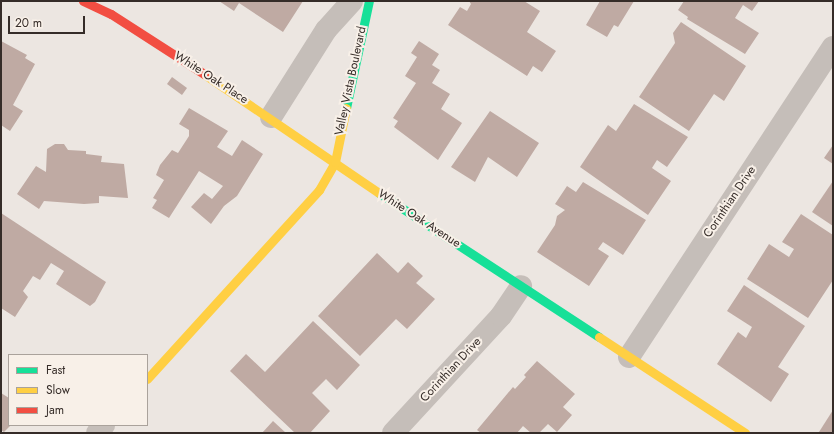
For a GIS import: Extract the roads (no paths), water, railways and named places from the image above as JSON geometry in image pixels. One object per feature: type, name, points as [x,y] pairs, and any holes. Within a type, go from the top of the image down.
[{"type":"street","name":"White Oak Place","points":[[83,1],[111,14],[271,117],[335,162]]},
{"type":"street","points":[[271,117],[326,30],[352,1]]},
{"type":"street","name":"Valley Vista Boulevard","points":[[335,162],[369,1]]},
{"type":"street","name":"Corinthian Drive","points":[[629,357],[833,47]]},
{"type":"street","points":[[148,378],[316,195],[335,162]]},
{"type":"street","name":"White Oak Avenue","points":[[335,162],[745,433]]},
{"type":"street","name":"Corinthian Drive","points":[[393,433],[501,316],[521,286]]}]
